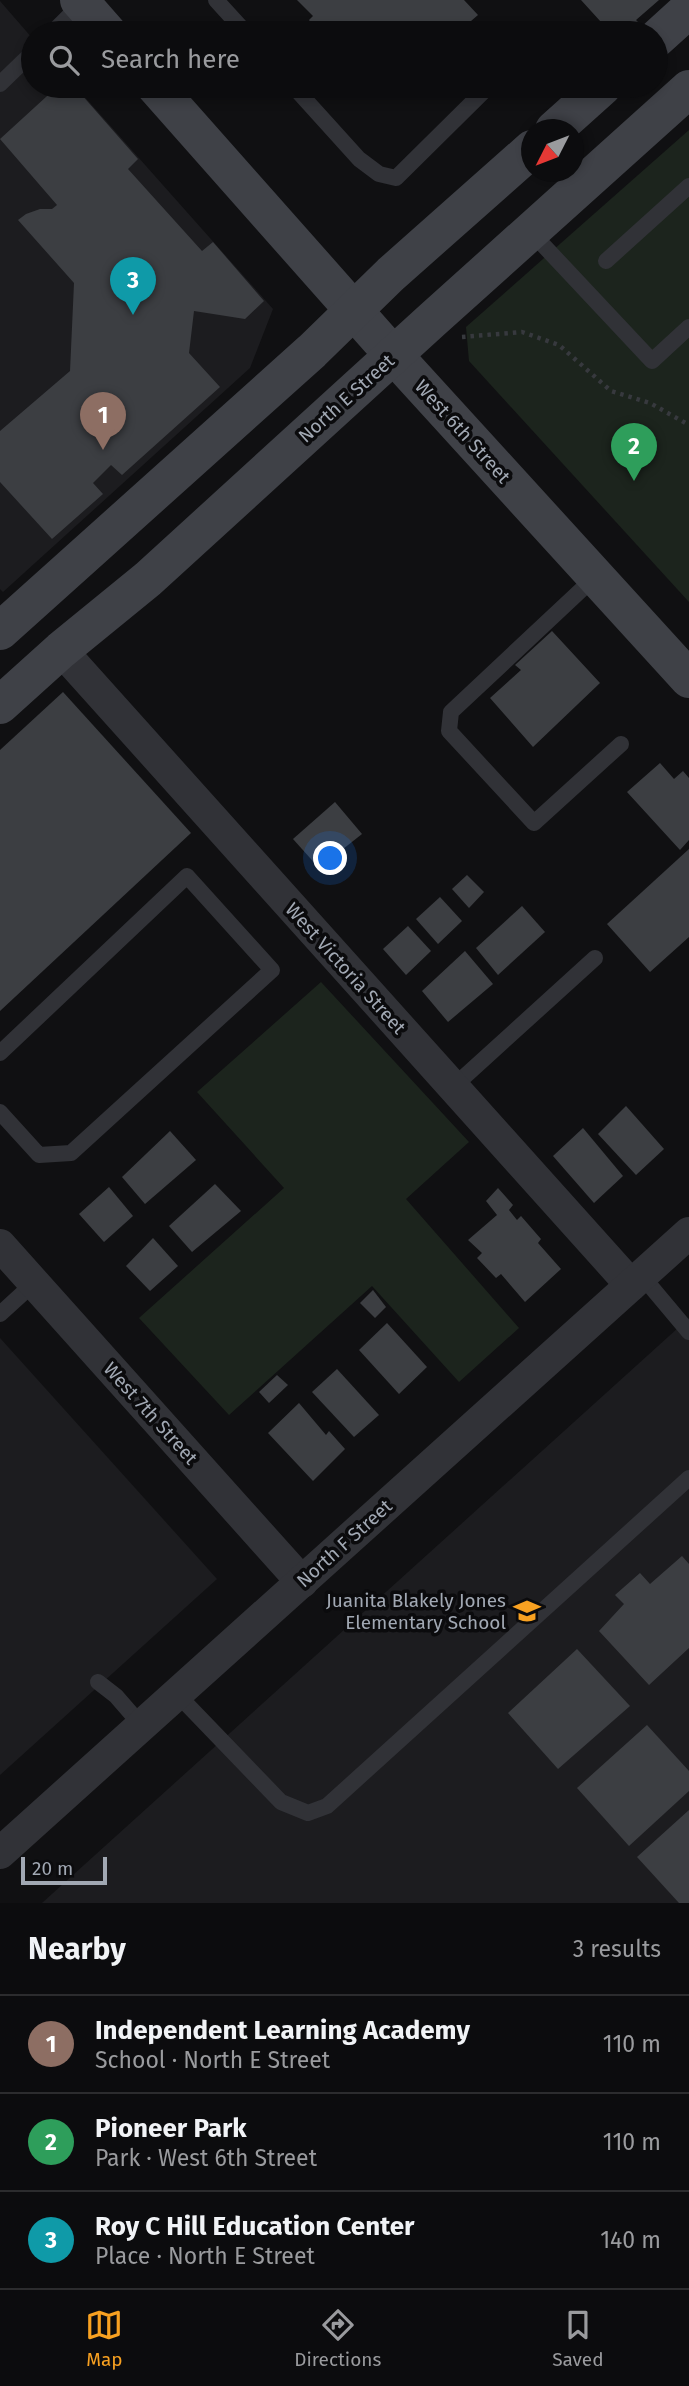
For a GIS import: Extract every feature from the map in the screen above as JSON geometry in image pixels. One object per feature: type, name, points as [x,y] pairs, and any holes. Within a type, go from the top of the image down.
[{"type":"main road","points":[[83,1],[99,21]]},
{"type":"main road","points":[[668,28],[689,9]]},
{"type":"main road","name":"North E Street","points":[[0,705],[61,650],[148,579],[689,89]]},
{"type":"main road","name":"West 6th Street","points":[[166,98],[393,355],[689,679]]},
{"type":"main road","points":[[566,119],[590,98]]},
{"type":"main road","points":[[0,631],[312,351],[391,274],[521,158]]},
{"type":"street","name":"West Victoria Street","points":[[61,650],[453,1087],[636,1280]]},
{"type":"street","name":"North F Street","points":[[0,1853],[689,1233]]},
{"type":"street","name":"West 7th Street","points":[[0,1245],[302,1582]]},
{"type":"lane","points":[[216,0],[235,21]]},
{"type":"lane","points":[[64,21],[83,1]]},
{"type":"lane","points":[[0,84],[21,64]]},
{"type":"lane","points":[[304,98],[359,159],[379,174],[396,178],[477,98]]},
{"type":"lane","points":[[606,261],[689,186]]},
{"type":"lane","points":[[530,231],[652,361],[689,327]]},
{"type":"lane","points":[[595,576],[452,712],[449,731],[534,823],[621,744]]},
{"type":"lane","points":[[0,1053],[187,876],[272,970],[72,1153],[39,1155],[0,1112]]},
{"type":"lane","points":[[453,1087],[595,958]]},
{"type":"lane","points":[[636,1280],[689,1332]]},
{"type":"lane","points":[[0,1314],[34,1283]]},
{"type":"lane","points":[[177,1694],[281,1801],[309,1812],[327,1806],[689,1478]]},
{"type":"lane","points":[[98,1682],[116,1696],[142,1726]]},
{"type":"path","points":[[460,337],[522,332],[559,345],[611,391],[650,404],[689,425]]},
{"type":"shaded area","points":[[0,1],[21,25],[21,98],[86,98],[273,309],[250,368],[3,592],[0,589]]},
{"type":"shaded area","points":[[689,130],[689,602],[469,361],[466,327]]},
{"type":"shaded area","points":[[321,982],[469,1142],[406,1199],[519,1328],[459,1382],[372,1286],[229,1415],[139,1318],[284,1188],[197,1092]]},
{"type":"shaded area","name":"Juanita Blakely Jones Elementary School","points":[[689,1318],[689,1903],[42,1903]]},
{"type":"shaded area","points":[[0,1338],[217,1579],[0,1775]]},
{"type":"building","points":[[297,0],[464,0],[478,15],[471,21],[310,21],[313,16]]},
{"type":"building","points":[[581,0],[659,0],[637,21],[600,21]]},
{"type":"building","points":[[45,98],[85,98],[138,159],[128,169],[202,251],[213,242],[264,301],[245,319],[194,311],[189,353],[220,387],[122,475],[111,465],[93,483],[103,494],[52,539],[0,482],[0,431],[70,371],[74,283],[18,220],[26,214],[40,209],[52,209],[57,205],[0,139]]},
{"type":"building","points":[[552,631],[600,683],[533,747],[490,698],[521,670],[515,665]]},
{"type":"building","points":[[63,692],[191,833],[0,1011],[0,750]]},
{"type":"building","points":[[660,763],[674,779],[683,771],[689,778],[689,840],[680,850],[627,792]]},
{"type":"building","points":[[335,802],[362,834],[319,868],[293,839]]},
{"type":"building","points":[[689,849],[689,937],[650,972],[607,924]]},
{"type":"building","points":[[467,875],[484,892],[469,908],[452,889]]},
{"type":"building","points":[[440,897],[462,921],[438,944],[416,919]]},
{"type":"building","points":[[522,906],[545,932],[498,975],[476,948]]},
{"type":"building","points":[[408,926],[431,951],[406,975],[383,949]]},
{"type":"building","points":[[465,951],[493,984],[448,1022],[422,991]]},
{"type":"building","points":[[626,1106],[664,1149],[636,1175],[598,1134]]},
{"type":"building","points":[[583,1128],[623,1176],[594,1203],[553,1156]]},
{"type":"building","points":[[170,1131],[196,1160],[145,1204],[122,1177]]},
{"type":"building","points":[[215,1184],[241,1211],[192,1252],[169,1226]]},
{"type":"building","points":[[109,1187],[133,1216],[104,1242],[79,1214]]},
{"type":"building","points":[[498,1188],[513,1205],[509,1210],[517,1220],[521,1216],[541,1239],[538,1243],[561,1269],[525,1302],[501,1274],[496,1278],[477,1258],[482,1253],[468,1240],[497,1215],[486,1201]]},
{"type":"building","points":[[153,1238],[178,1266],[150,1291],[126,1266]]},
{"type":"building","points":[[373,1290],[386,1307],[375,1318],[360,1303]]},
{"type":"building","points":[[387,1323],[427,1367],[399,1394],[359,1350]]},
{"type":"building","points":[[337,1369],[379,1415],[354,1437],[312,1392]]},
{"type":"building","points":[[277,1375],[288,1385],[269,1403],[259,1392]]},
{"type":"building","points":[[299,1403],[326,1435],[329,1431],[345,1449],[313,1481],[268,1433]]},
{"type":"building","points":[[682,1556],[689,1564],[689,1648],[649,1685],[599,1631],[624,1604],[615,1595],[640,1573],[650,1584]]},
{"type":"building","points":[[577,1649],[630,1706],[558,1769],[508,1713]]},
{"type":"building","points":[[647,1725],[689,1771],[689,1791],[629,1846],[577,1788]]},
{"type":"building","points":[[689,1810],[689,1903],[679,1903],[637,1857]]},
{"type":"place","name":"Roy C Hill Education Center","points":[[133,315]]},
{"type":"place","name":"Independent Learning Academy","points":[[103,450]]},
{"type":"place","name":"Pioneer Park","points":[[634,481]]},
{"type":"place","name":"Juanita Blakely Jones Elementary School","points":[[527,1611]]}]
